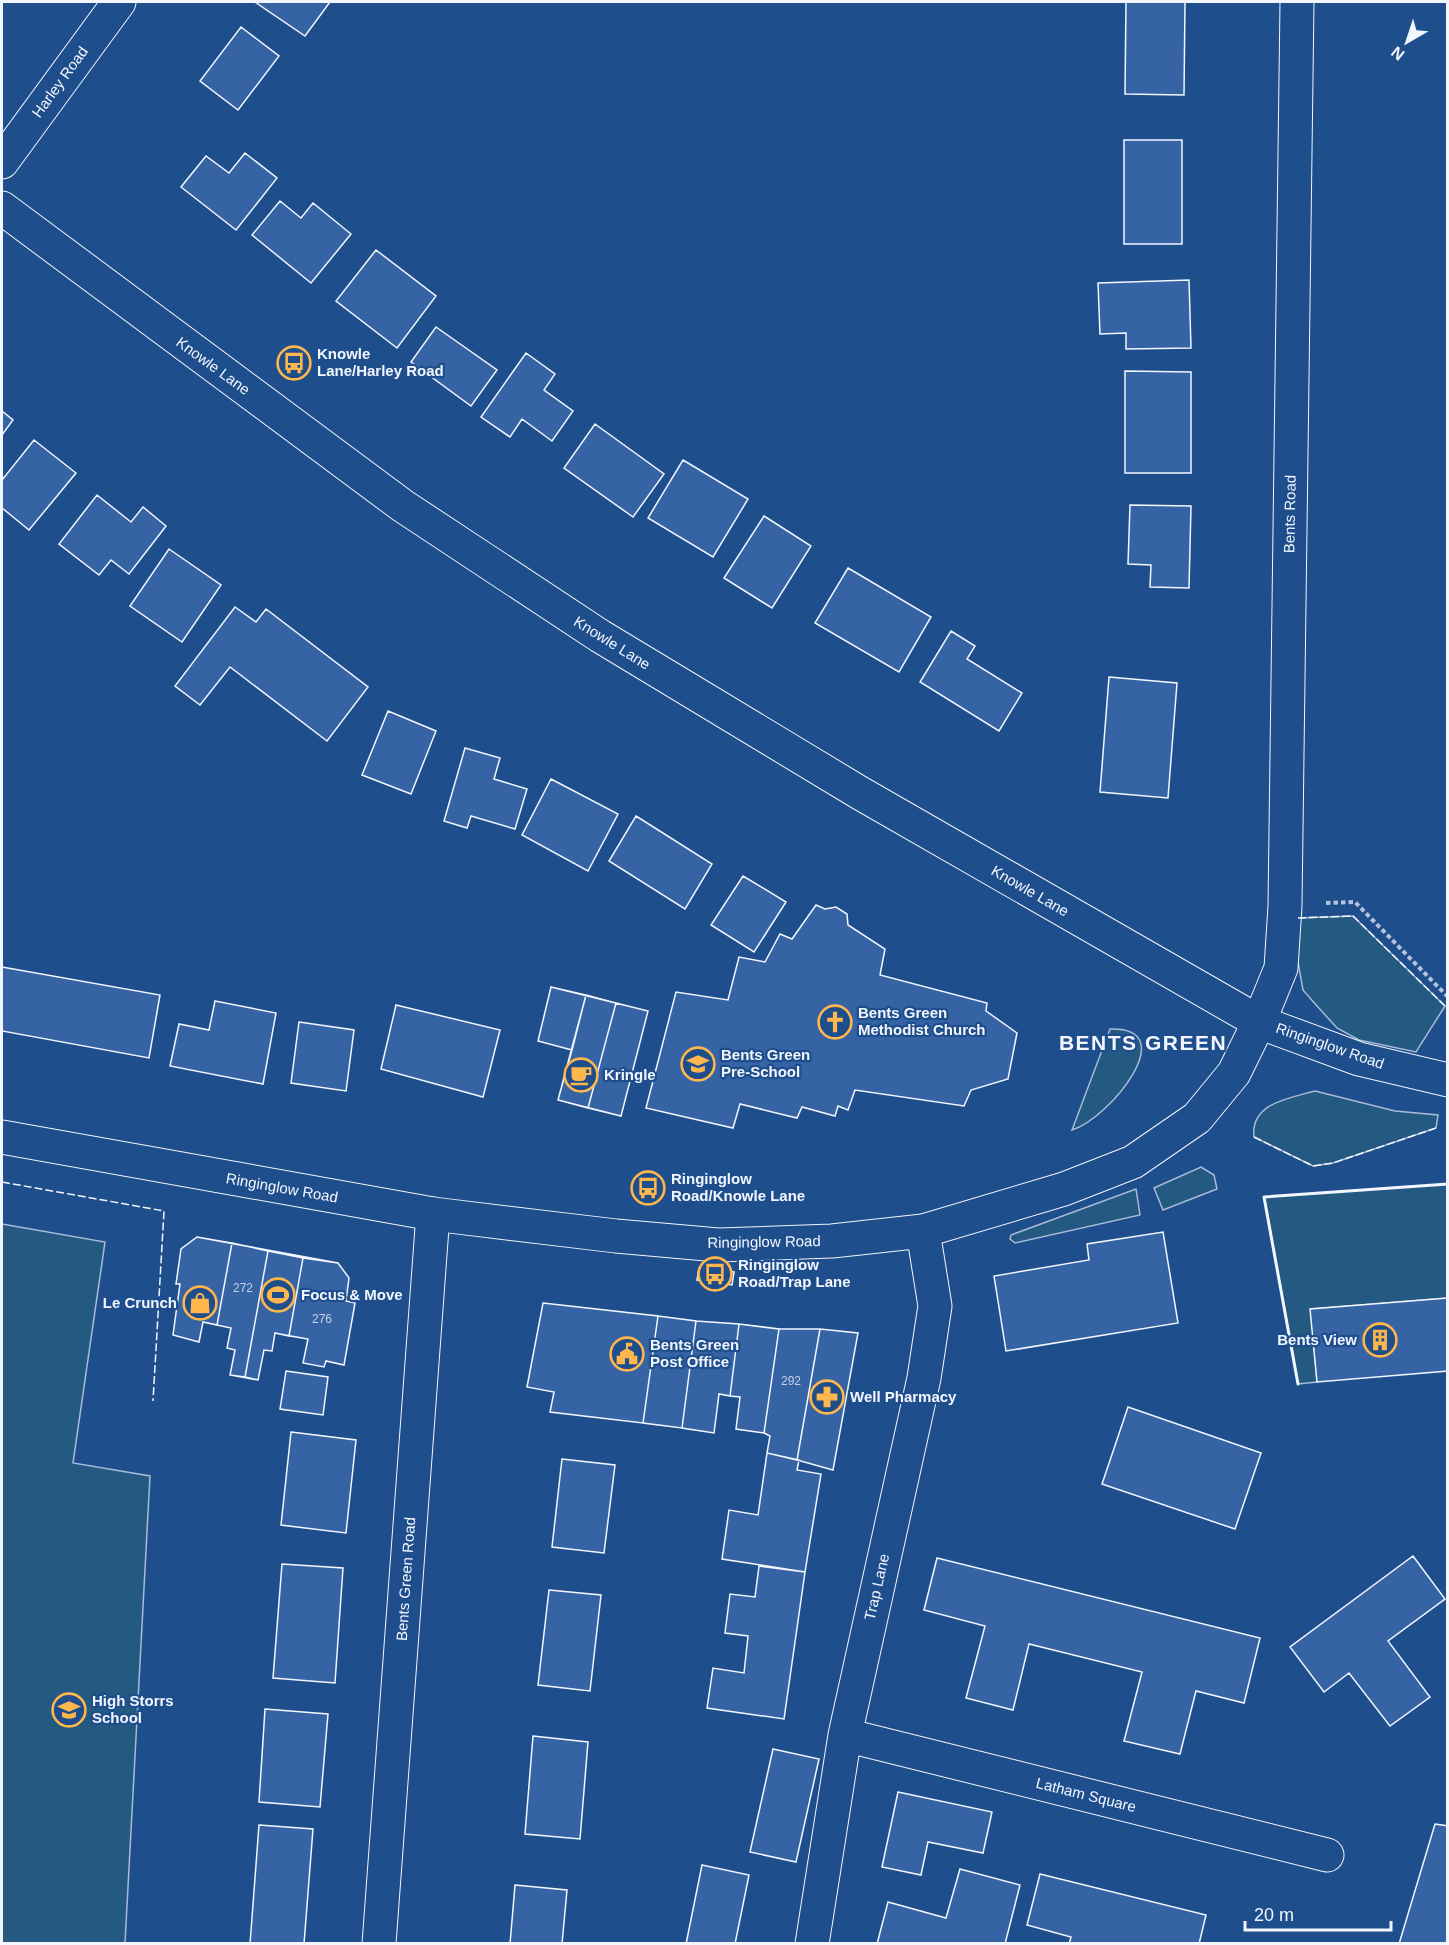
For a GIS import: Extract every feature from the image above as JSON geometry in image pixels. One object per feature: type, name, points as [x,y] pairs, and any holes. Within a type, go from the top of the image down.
[{"type":"street","name":"Harley Road","points":[[2,162],[119,2]]},
{"type":"street","name":"Bents Road","points":[[1259,1022],[1281,968],[1285,906],[1297,2]]},
{"type":"street","name":"Knowle Lane","points":[[2,208],[403,506],[600,636],[860,793],[1259,1022]]},
{"type":"street","name":"Ringinglow Road","points":[[2,1137],[433,1214],[616,1236],[718,1245],[832,1241],[923,1231],[1064,1189],[1133,1162],[1197,1118],[1234,1073],[1259,1022],[1359,1059],[1448,1080]]},
{"type":"street","name":"Bents Green Road","points":[[379,1944],[433,1214]]},
{"type":"street","name":"Trap Lane","points":[[812,1944],[845,1735],[924,1378],[935,1306],[923,1231]]},
{"type":"street","name":"Latham Square","points":[[845,1735],[1327,1855]]},
{"type":"path","points":[[1285,906],[1355,902],[1448,997]]},
{"type":"shaded area","points":[[1353,916],[1445,1006],[1416,1052],[1359,1040],[1337,1028],[1303,990],[1298,962],[1298,918]]},
{"type":"shaded area","points":[[1110,1029],[1131,1032],[1140,1042],[1140,1057],[1133,1075],[1120,1093],[1104,1109],[1072,1130]]},
{"type":"shaded area","points":[[1315,1091],[1395,1111],[1438,1115],[1436,1128],[1333,1163],[1313,1166],[1254,1137],[1254,1126],[1258,1116],[1265,1109],[1284,1100]]},
{"type":"shaded area","points":[[1201,1167],[1214,1175],[1217,1189],[1163,1210],[1154,1188]]},
{"type":"shaded area","points":[[1447,1184],[1447,1298],[1311,1309],[1317,1382],[1298,1384],[1264,1197]]},
{"type":"shaded area","points":[[1136,1189],[1140,1215],[1015,1243],[1010,1239],[1011,1235]]},
{"type":"shaded area","name":"High Storrs School","points":[[2,1224],[105,1242],[73,1463],[150,1476],[125,1943],[2,1943]]},
{"type":"building","points":[[255,2],[330,2],[305,36]]},
{"type":"building","points":[[1126,2],[1185,2],[1184,95],[1125,94]]},
{"type":"building","points":[[241,27],[279,56],[238,110],[200,81]]},
{"type":"building","points":[[1124,140],[1182,140],[1182,244],[1124,244]]},
{"type":"building","points":[[245,153],[277,178],[236,230],[181,187],[206,156],[229,173]]},
{"type":"building","points":[[280,201],[301,218],[313,203],[351,234],[311,283],[252,235]]},
{"type":"building","points":[[376,250],[436,296],[397,348],[336,301]]},
{"type":"building","points":[[1189,280],[1191,348],[1126,349],[1126,333],[1100,334],[1098,283]]},
{"type":"building","points":[[436,327],[497,370],[471,406],[411,362]]},
{"type":"building","points":[[526,353],[555,374],[544,390],[573,411],[552,441],[522,419],[510,437],[481,417]]},
{"type":"building","points":[[1125,371],[1191,372],[1191,473],[1125,473]]},
{"type":"building","points":[[2,411],[13,420],[2,435]]},
{"type":"building","points":[[595,424],[664,474],[633,517],[564,468]]},
{"type":"building","points":[[34,440],[76,473],[29,530],[2,508],[2,480]]},
{"type":"building","points":[[683,460],[748,499],[713,557],[648,518]]},
{"type":"building","points":[[97,495],[131,522],[143,507],[166,526],[129,574],[111,560],[99,575],[59,544]]},
{"type":"building","points":[[1130,505],[1191,506],[1189,588],[1150,587],[1151,565],[1128,564]]},
{"type":"building","points":[[764,516],[811,546],[772,608],[724,578]]},
{"type":"building","points":[[169,549],[221,585],[182,642],[130,606]]},
{"type":"building","points":[[848,568],[931,617],[899,672],[815,623]]},
{"type":"building","points":[[235,607],[256,622],[266,609],[368,687],[327,741],[230,667],[200,705],[175,686]]},
{"type":"building","points":[[951,631],[975,646],[967,659],[1022,693],[999,731],[920,682]]},
{"type":"building","points":[[1109,677],[1177,683],[1168,798],[1100,792]]},
{"type":"building","points":[[388,711],[436,731],[411,794],[362,775]]},
{"type":"building","points":[[465,748],[500,758],[494,779],[527,789],[515,829],[471,816],[467,828],[444,821]]},
{"type":"building","points":[[551,779],[618,814],[588,871],[522,835]]},
{"type":"building","points":[[636,816],[712,864],[685,909],[609,861]]},
{"type":"building","points":[[743,876],[786,902],[754,952],[711,925]]},
{"type":"building","name":"Bents Green Methodist Church","points":[[816,905],[825,909],[836,907],[847,914],[848,925],[885,949],[880,975],[987,1003],[986,1011],[1017,1033],[1008,1079],[971,1090],[964,1106],[855,1090],[848,1110],[838,1106],[835,1116],[802,1107],[797,1118],[740,1104],[733,1128],[646,1108],[676,992],[728,1000],[739,957],[765,962],[780,934],[792,939]]},
{"type":"building","points":[[2,967],[160,995],[149,1058],[2,1031]]},
{"type":"building","points":[[551,987],[648,1011],[621,1116],[558,1100],[572,1050],[538,1041]]},
{"type":"building","points":[[551,987],[586,995],[572,1050],[538,1041]]},
{"type":"building","name":"Kringle","points":[[586,995],[616,1003],[588,1108],[558,1100]]},
{"type":"building","points":[[215,1001],[276,1013],[263,1084],[170,1066],[179,1024],[209,1030]]},
{"type":"building","points":[[616,1003],[648,1011],[621,1116],[588,1108]]},
{"type":"building","points":[[396,1005],[500,1030],[483,1097],[381,1069]]},
{"type":"building","points":[[299,1022],[354,1030],[346,1091],[291,1083]]},
{"type":"building","points":[[639,1179],[661,1183],[660,1194],[637,1190]]},
{"type":"building","points":[[1163,1232],[1178,1323],[1006,1351],[994,1276],[1089,1260],[1087,1244]]},
{"type":"building","points":[[197,1237],[338,1263],[349,1278],[346,1301],[355,1303],[344,1365],[326,1361],[324,1367],[303,1363],[308,1339],[275,1333],[272,1351],[264,1350],[258,1380],[230,1375],[235,1350],[227,1348],[231,1328],[203,1322],[199,1342],[173,1335],[180,1284],[176,1284],[181,1249]]},
{"type":"building","name":"Le Crunch","points":[[197,1237],[232,1243],[217,1325],[203,1322],[199,1342],[173,1335],[180,1284],[176,1284],[181,1249]]},
{"type":"building","points":[[232,1243],[268,1251],[245,1377],[230,1375],[235,1350],[227,1348],[231,1328],[217,1325]]},
{"type":"building","name":"Focus & Move","points":[[268,1251],[303,1258],[289,1336],[275,1333],[272,1351],[264,1350],[258,1380],[245,1377]]},
{"type":"building","points":[[303,1258],[338,1263],[349,1278],[346,1301],[355,1303],[344,1365],[326,1361],[324,1367],[303,1363],[308,1339],[289,1336]]},
{"type":"building","points":[[699,1268],[734,1272],[732,1285],[697,1280]]},
{"type":"building","name":"Bents View","points":[[1448,1298],[1448,1371],[1317,1382],[1310,1309]]},
{"type":"building","points":[[543,1303],[658,1316],[643,1423],[550,1412],[554,1392],[527,1387]]},
{"type":"building","points":[[658,1316],[696,1321],[682,1428],[643,1423]]},
{"type":"building","points":[[696,1321],[739,1324],[730,1396],[719,1394],[714,1433],[682,1428]]},
{"type":"building","points":[[739,1324],[779,1329],[764,1433],[736,1429],[740,1397],[730,1396]]},
{"type":"building","points":[[779,1329],[820,1329],[797,1460],[767,1453],[770,1436],[764,1433]]},
{"type":"building","name":"Well Pharmacy","points":[[820,1329],[858,1333],[833,1470],[797,1460]]},
{"type":"building","points":[[286,1371],[328,1377],[323,1415],[280,1409]]},
{"type":"building","points":[[1128,1407],[1261,1453],[1235,1529],[1102,1484]]},
{"type":"building","points":[[291,1432],[356,1440],[346,1533],[281,1525]]},
{"type":"building","points":[[767,1453],[799,1460],[797,1470],[821,1474],[805,1572],[722,1559],[729,1510],[758,1515]]},
{"type":"building","points":[[562,1459],[615,1465],[604,1553],[552,1547]]},
{"type":"building","points":[[1413,1556],[1445,1599],[1388,1641],[1430,1697],[1390,1726],[1349,1673],[1324,1692],[1290,1647]]},
{"type":"building","points":[[937,1558],[1260,1638],[1244,1703],[1196,1691],[1180,1754],[1124,1741],[1142,1672],[1029,1644],[1013,1710],[966,1698],[985,1626],[924,1610]]},
{"type":"building","points":[[282,1564],[343,1568],[335,1683],[273,1678]]},
{"type":"building","points":[[759,1566],[805,1572],[784,1719],[707,1708],[713,1668],[744,1673],[748,1636],[725,1633],[730,1594],[755,1597]]},
{"type":"building","points":[[549,1590],[601,1595],[590,1691],[538,1685]]},
{"type":"building","points":[[265,1709],[328,1714],[320,1807],[259,1802]]},
{"type":"building","points":[[533,1736],[588,1742],[580,1839],[525,1834]]},
{"type":"building","points":[[773,1749],[819,1759],[796,1862],[750,1852]]},
{"type":"building","points":[[898,1792],[992,1812],[983,1853],[928,1842],[921,1875],[882,1867]]},
{"type":"building","points":[[1435,1824],[1448,1826],[1448,1944],[1399,1944]]},
{"type":"building","points":[[259,1825],[313,1829],[304,1944],[250,1944]]},
{"type":"building","points":[[702,1865],[749,1875],[735,1944],[686,1944]]},
{"type":"building","points":[[960,1869],[1020,1885],[1005,1944],[877,1944],[888,1902],[946,1918]]},
{"type":"building","points":[[1040,1874],[1206,1915],[1199,1944],[1069,1944],[1071,1937],[1027,1925]]},
{"type":"building","points":[[515,1885],[567,1890],[562,1944],[510,1944]]},
{"type":"fence","points":[[1298,918],[1353,916],[1445,1006]]},
{"type":"fence","points":[[1254,1137],[1313,1166],[1333,1163],[1436,1128]]},
{"type":"fence","points":[[2,1182],[164,1211],[153,1401]]},
{"type":"wall","points":[[1298,1384],[1264,1197],[1448,1184]]},
{"type":"place","name":"Knowle Lane/Harley Road","points":[[294,363]]},
{"type":"place","name":"Bents Green Methodist Church","points":[[835,1022]]},
{"type":"place","name":"Bents Green Pre-School","points":[[698,1064]]},
{"type":"place","name":"Kringle","points":[[581,1075]]},
{"type":"place","name":"Ringinglow Road/Knowle Lane","points":[[648,1188]]},
{"type":"place","name":"Ringinglow Road/Trap Lane","points":[[715,1274]]},
{"type":"place","name":"Focus & Move","points":[[278,1295]]},
{"type":"place","name":"Le Crunch","points":[[200,1303]]},
{"type":"place","name":"Bents View","points":[[1380,1340]]},
{"type":"place","name":"Bents Green Post Office","points":[[627,1354]]},
{"type":"place","name":"Well Pharmacy","points":[[827,1397]]},
{"type":"place","name":"High Storrs School","points":[[69,1710]]},
{"type":"district","name":"BENTS GREEN","points":[[1143,1043]]}]
